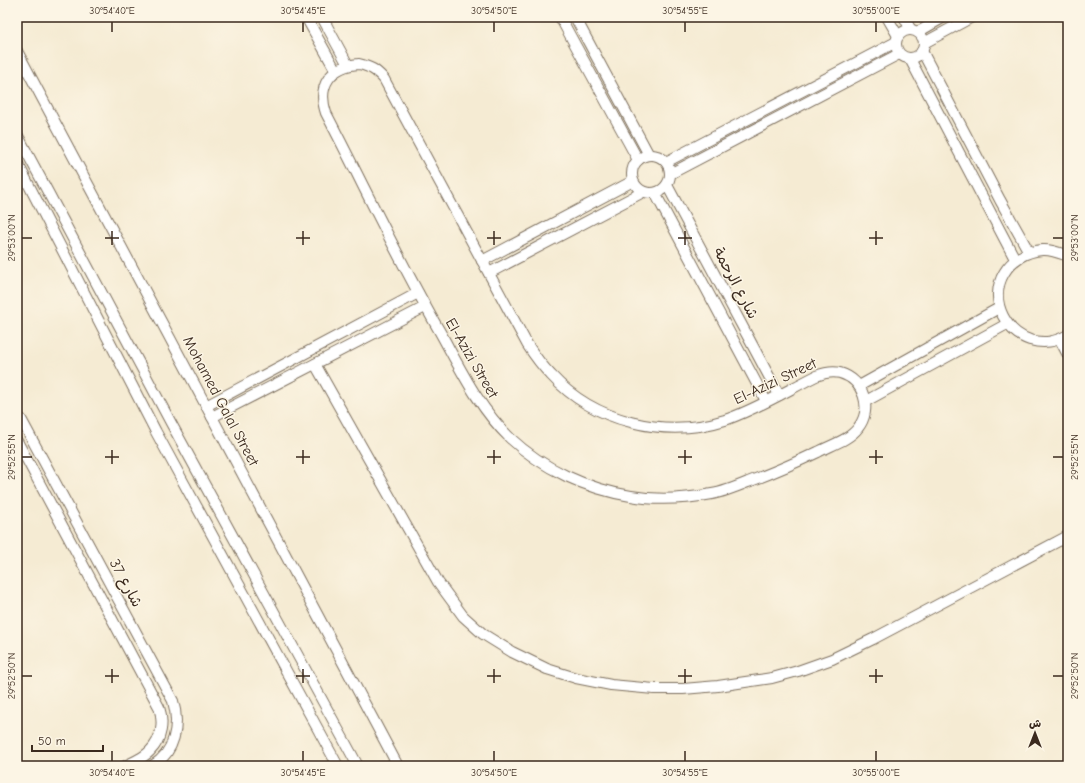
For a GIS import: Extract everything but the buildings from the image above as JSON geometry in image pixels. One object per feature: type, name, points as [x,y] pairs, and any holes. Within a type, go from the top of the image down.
[{"type":"street","points":[[306,17],[336,71]]},
{"type":"street","points":[[322,17],[348,65]]},
{"type":"street","points":[[560,17],[638,160]]},
{"type":"street","points":[[575,17],[649,155]]},
{"type":"street","points":[[887,17],[897,39],[896,46],[899,54],[910,59],[1015,259]]},
{"type":"street","points":[[904,17],[914,31],[922,36],[923,47],[1000,200],[1029,252]]},
{"type":"street","points":[[666,162],[897,39],[904,31],[914,31],[944,17]]},
{"type":"street","points":[[910,59],[917,56],[923,47],[972,17]]},
{"type":"street","name":"Mohamed Galal Street","points":[[17,51],[398,766]]},
{"type":"street","points":[[670,174],[899,54]]},
{"type":"street","name":"El-Azizi Street","points":[[859,386],[850,378],[839,373],[827,372],[725,420],[700,426],[680,428],[659,427],[620,419],[601,412],[583,402],[566,390],[551,376],[538,361],[527,344],[384,79],[378,72],[359,64],[348,65],[336,71],[329,78],[323,95],[323,104],[326,113],[418,294],[476,397],[492,419],[511,439],[532,456],[555,470],[580,482],[606,491],[632,497],[660,499],[687,498],[714,494],[740,486],[791,465],[850,436],[863,420],[866,411],[866,401]]},
{"type":"street","points":[[17,134],[171,423],[358,766]]},
{"type":"street","points":[[649,155],[661,158],[666,162],[670,174],[667,185],[660,192],[649,194],[639,189],[633,181],[632,170],[638,160],[649,155]]},
{"type":"street","points":[[17,162],[21,178],[156,432],[338,766]]},
{"type":"street","points":[[482,260],[633,181]]},
{"type":"street","name":"شارع الرحمة","points":[[667,185],[779,395]]},
{"type":"street","points":[[489,273],[643,192]]},
{"type":"street","name":"شارع الرحمة","points":[[655,193],[766,401]]},
{"type":"street","points":[[1068,256],[1057,251],[1043,250],[1029,252],[1015,259],[1006,269],[1000,282],[998,295],[999,308],[1007,324],[1016,333],[1037,342],[1048,342],[1064,337],[1068,355]]},
{"type":"street","points":[[206,406],[418,294]]},
{"type":"street","points":[[212,417],[425,307]]},
{"type":"street","points":[[999,308],[859,386],[866,401],[1007,324]]},
{"type":"street","points":[[315,364],[438,582],[463,616],[484,634],[512,652],[547,669],[576,678],[611,685],[654,689],[682,689],[718,686],[772,678],[798,671],[832,660],[1068,536]]},
{"type":"street","name":"شارع 37","points":[[17,416],[21,419],[173,701],[176,726],[172,742],[163,757],[152,766]]},
{"type":"street","points":[[156,432],[171,423]]},
{"type":"street","name":"شارع 37","points":[[17,441],[159,707],[161,715],[161,731],[159,739],[149,752],[126,766]]},
{"type":"street","points":[[93,583],[105,576]]}]
